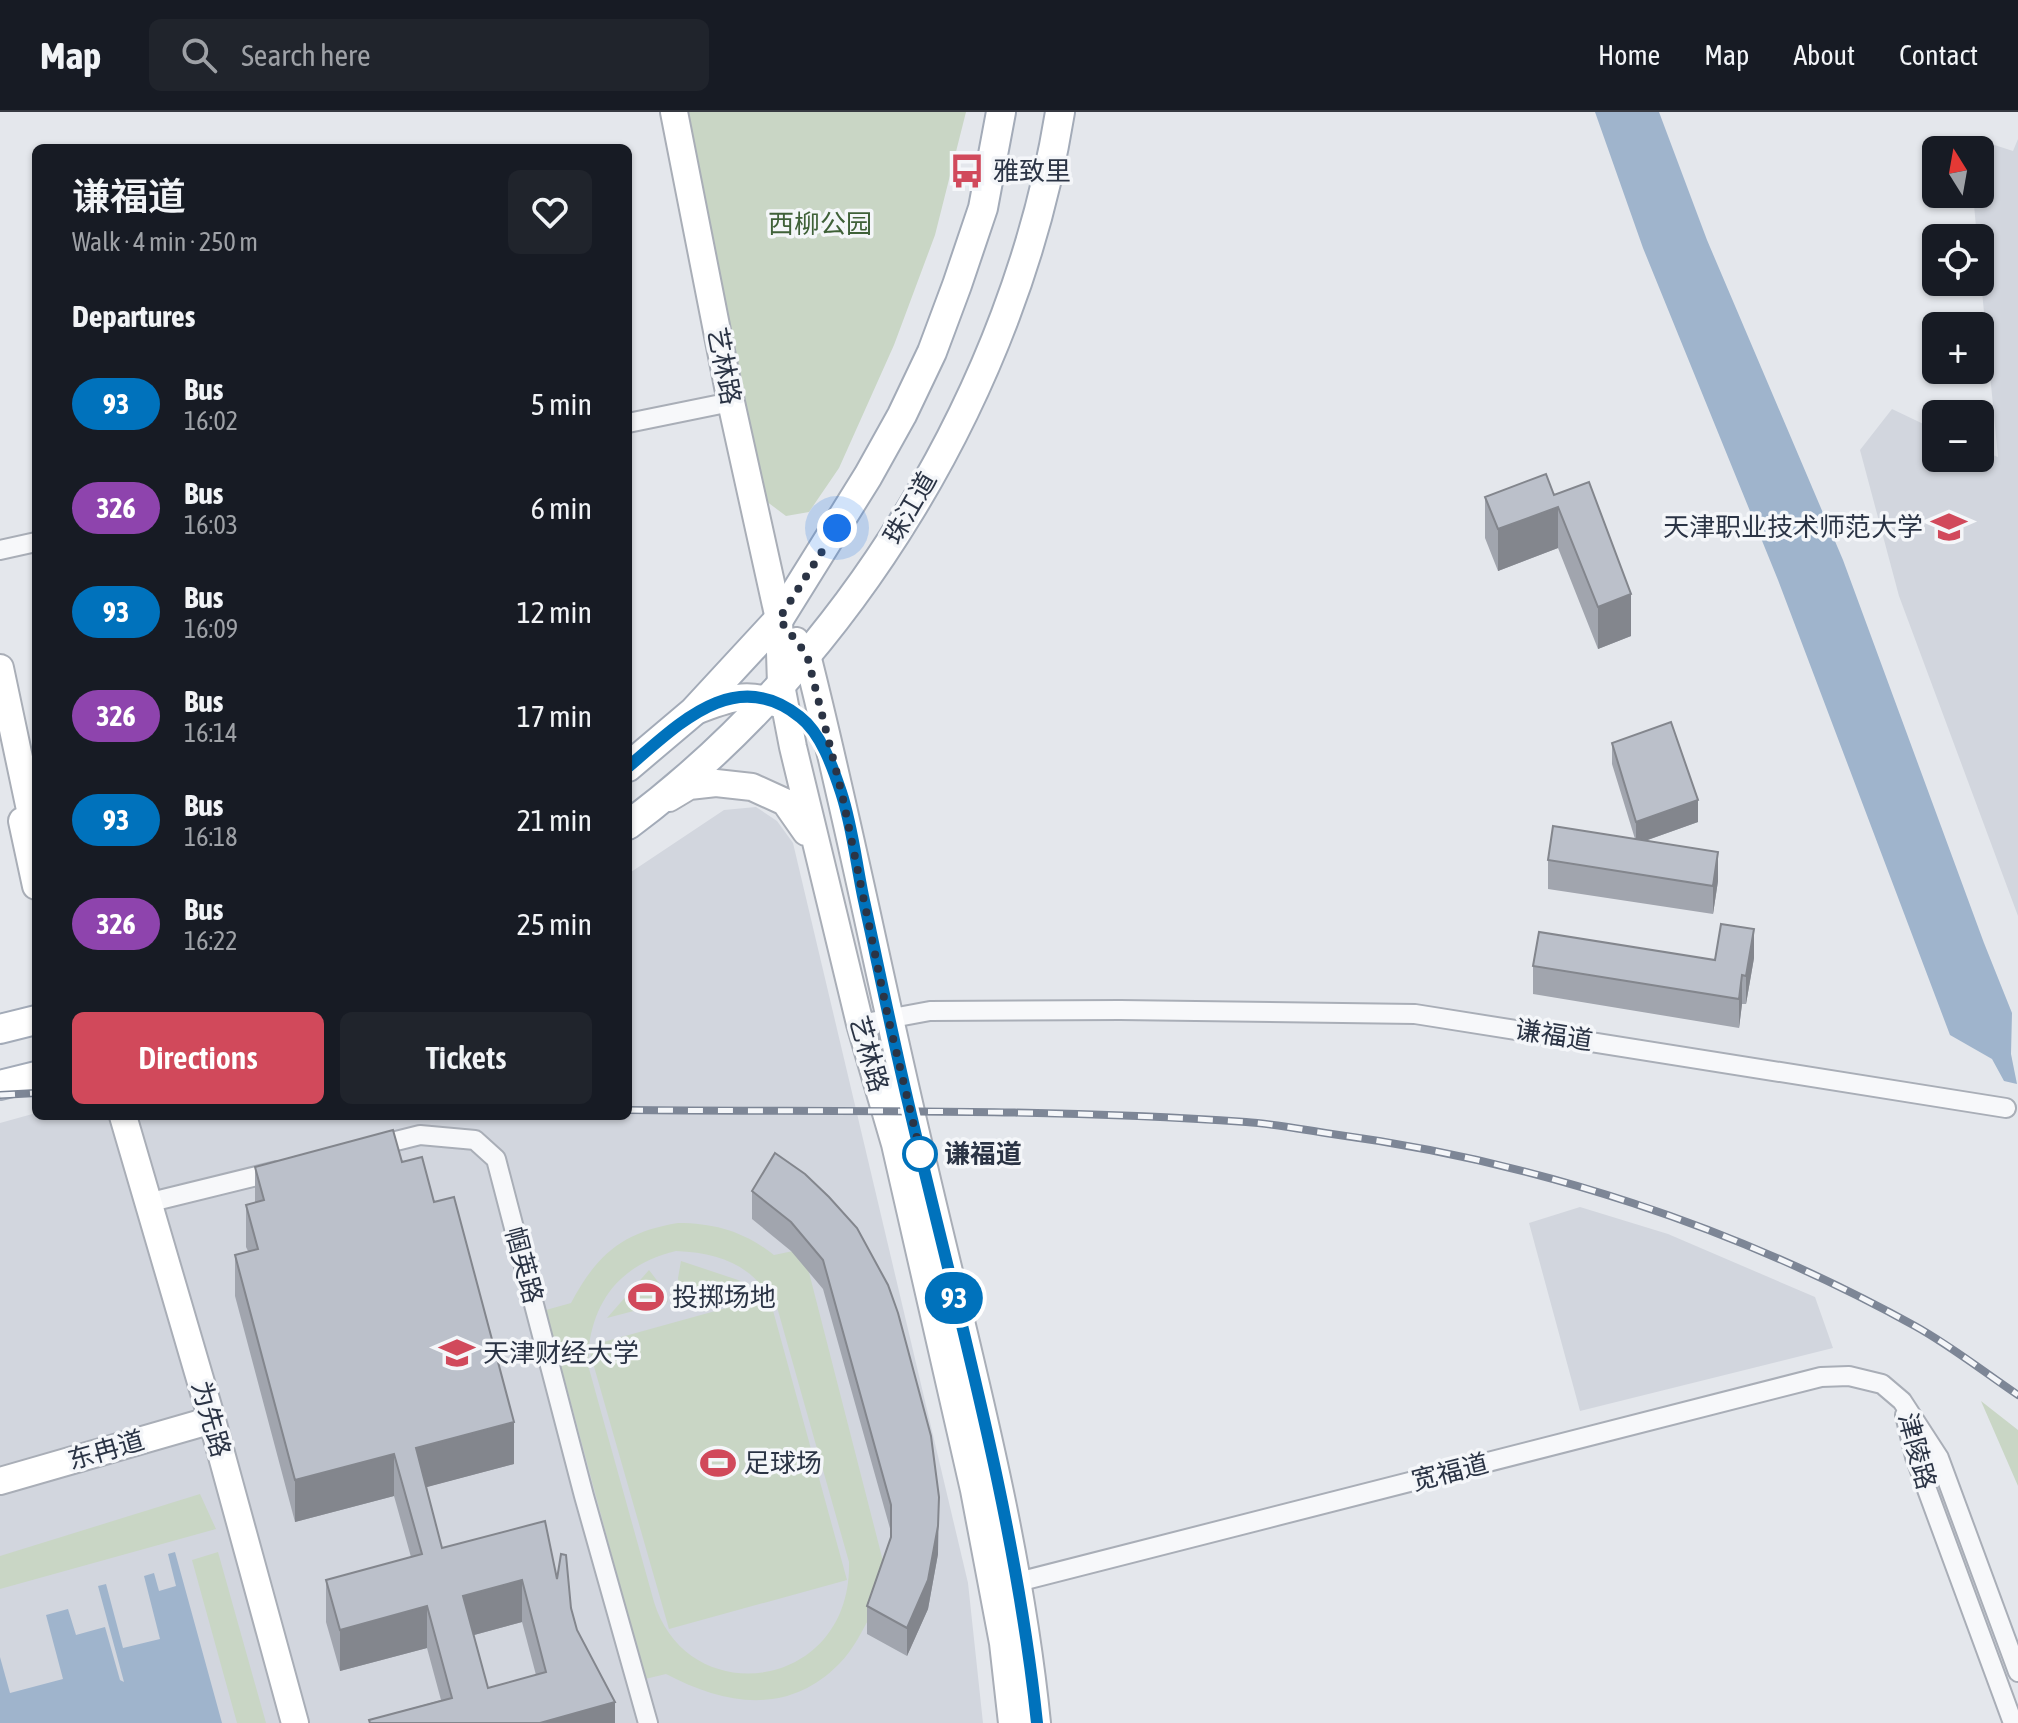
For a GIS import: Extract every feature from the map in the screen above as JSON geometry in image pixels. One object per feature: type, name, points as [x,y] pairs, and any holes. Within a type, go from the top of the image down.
[{"type":"main road","name":"珠江道","points":[[632,764],[693,712],[779,619],[875,464],[932,352],[983,208],[1001,112]]},
{"type":"main road","name":"珠江道","points":[[638,817],[778,697],[873,568],[912,507],[972,397],[996,343],[1026,261],[1060,112]]},
{"type":"main road","points":[[0,1029],[32,1021]]},
{"type":"main road","points":[[0,1085],[32,1077]]},
{"type":"street","name":"艺林路","points":[[674,112],[731,402],[779,619],[778,697],[860,1024],[895,1144],[1006,1585],[1037,1723]]},
{"type":"street","points":[[632,422],[731,402]]},
{"type":"street","points":[[0,550],[32,543]]},
{"type":"street","name":"艺林路","points":[[779,619],[807,655],[842,794],[888,1017],[999,1488],[1012,1723]]},
{"type":"street","points":[[0,668],[32,819]]},
{"type":"street","points":[[693,712],[737,697],[778,697],[802,718],[814,735],[842,794]]},
{"type":"street","points":[[0,716],[32,867]]},
{"type":"street","points":[[638,817],[689,786],[716,783],[752,787],[769,792],[785,802],[798,817],[819,861]]},
{"type":"street","name":"谦福道","points":[[860,1024],[930,1011],[1415,1014],[2006,1108]]},
{"type":"street","name":"为先路","points":[[124,1120],[212,1420],[295,1723]]},
{"type":"street","name":"帼英路","points":[[359,1151],[420,1135],[475,1140],[496,1159],[584,1496],[648,1723]]},
{"type":"street","points":[[147,1203],[299,1166]]},
{"type":"street","name":"宽福道","points":[[1006,1585],[1821,1377],[1849,1376],[1882,1384],[1902,1401]]},
{"type":"street","name":"津陵路","points":[[1902,1401],[1939,1458],[2018,1672]]},
{"type":"street","name":"津陵路","points":[[1902,1401],[1915,1457],[2013,1723]]},
{"type":"street","name":"东冉道","points":[[0,1481],[212,1420]]},
{"type":"shaded area","name":"天津职业技术师范大学","points":[[2018,139],[2018,916],[1899,596],[1860,450],[1892,409],[1922,423],[1922,472],[1994,472],[1994,455],[1998,457],[1991,384],[1994,384],[1994,312],[1984,312],[1982,296],[1994,296],[1994,224],[1976,224],[1974,208],[1994,208],[1994,145],[2013,151]]},
{"type":"shaded area","name":"天津财经大学","points":[[756,807],[777,821],[793,843],[968,1583],[983,1723],[0,1723],[0,1123],[32,1114],[32,1120],[632,1120],[632,871],[724,810]]},
{"type":"shaded area","points":[[1580,1207],[1668,1234],[1815,1297],[1833,1348],[1580,1411],[1529,1223]]},
{"type":"green space","name":"西柳公园","points":[[684,112],[966,112],[935,235],[894,345],[839,468],[809,512],[786,516],[762,498]]},
{"type":"green space","points":[[678,1223],[717,1227],[752,1240],[774,1255],[803,1249],[894,1604],[873,1611],[858,1639],[839,1664],[819,1681],[799,1692],[756,1700],[711,1693],[666,1674],[645,1679],[546,1310],[571,1303],[591,1271],[614,1248],[642,1232]],"holes":[[[676,1251],[708,1255],[735,1264],[758,1281],[768,1293],[777,1307],[849,1562],[847,1579],[769,1296],[589,1346],[606,1296],[628,1273],[658,1256]],[[589,1349],[669,1629],[846,1580],[843,1605],[825,1638],[798,1661],[765,1672],[731,1672],[699,1661],[672,1637],[654,1602],[588,1365]]]},
{"type":"green space","name":"投掷场地","points":[[681,1261],[741,1281],[680,1298],[678,1278]]},
{"type":"green space","name":"投掷场地","points":[[649,1270],[668,1302],[607,1318]]},
{"type":"green space","points":[[1981,1401],[2018,1430],[2018,1486]]},
{"type":"green space","points":[[200,1494],[216,1529],[0,1589],[0,1556]]},
{"type":"green space","points":[[218,1552],[266,1723],[237,1723],[192,1560]]},
{"type":"water","points":[[1595,112],[1659,112],[1707,240],[1843,560],[2012,1013],[2011,1054],[2017,1084],[2004,1081],[1992,1059],[1950,1035],[1778,580],[1643,248]]},
{"type":"water","points":[[175,1552],[222,1723],[0,1723],[0,1657],[10,1693],[63,1679],[46,1615],[68,1609],[76,1635],[105,1627],[120,1680],[124,1682],[98,1586],[106,1584],[123,1648],[160,1639],[144,1576],[154,1573],[159,1591],[176,1586],[168,1554]]},
{"type":"building","points":[[1546,474],[1554,495],[1589,482],[1631,594],[1598,607],[1558,507],[1498,529],[1485,497]]},
{"type":"building","points":[[1671,722],[1698,800],[1636,822],[1612,743]]},
{"type":"building","points":[[1553,826],[1718,852],[1713,886],[1548,860]]},
{"type":"building","points":[[1721,924],[1754,929],[1739,999],[1533,966],[1539,932],[1715,960]]},
{"type":"building","points":[[393,1130],[402,1162],[422,1157],[434,1202],[454,1197],[514,1422],[416,1448],[442,1548],[545,1521],[557,1579],[561,1554],[566,1555],[571,1608],[577,1630],[615,1702],[540,1723],[370,1723],[369,1720],[452,1698],[427,1606],[340,1630],[326,1580],[422,1554],[394,1454],[295,1480],[235,1255],[258,1249],[246,1205],[264,1200],[255,1167]],"holes":[[[522,1580],[546,1672],[488,1688],[463,1596]]]},
{"type":"building","points":[[775,1153],[805,1174],[857,1228],[888,1285],[898,1313],[931,1436],[939,1497],[938,1526],[928,1580],[907,1628],[867,1606],[891,1537],[891,1505],[823,1260],[791,1222],[752,1191]]},
{"type":"railway","points":[[0,1095],[32,1093]]},
{"type":"railway","points":[[632,1110],[1015,1113],[1246,1122],[1408,1146],[1484,1161],[1632,1203],[1777,1258],[1915,1326],[2018,1395]]},
{"type":"bus line","name":"93","points":[[632,764],[693,712],[737,697],[756,696],[785,707],[802,718],[825,753],[842,794],[888,1017],[999,1488],[1019,1583],[1037,1723]]},
{"type":"place","name":"雅致里","points":[[967,171]]},
{"type":"place","name":"天津职业技术师范大学","points":[[1949,527]]},
{"type":"place","name":"谦福道","points":[[920,1154]]},
{"type":"place","name":"投掷场地","points":[[646,1297]]},
{"type":"place","name":"天津财经大学","points":[[457,1353]]},
{"type":"place","name":"足球场","points":[[718,1463]]},
{"type":"route","points":[[837,528],[779,619],[807,655],[842,794],[888,1017],[923,1164],[920,1154]]}]
